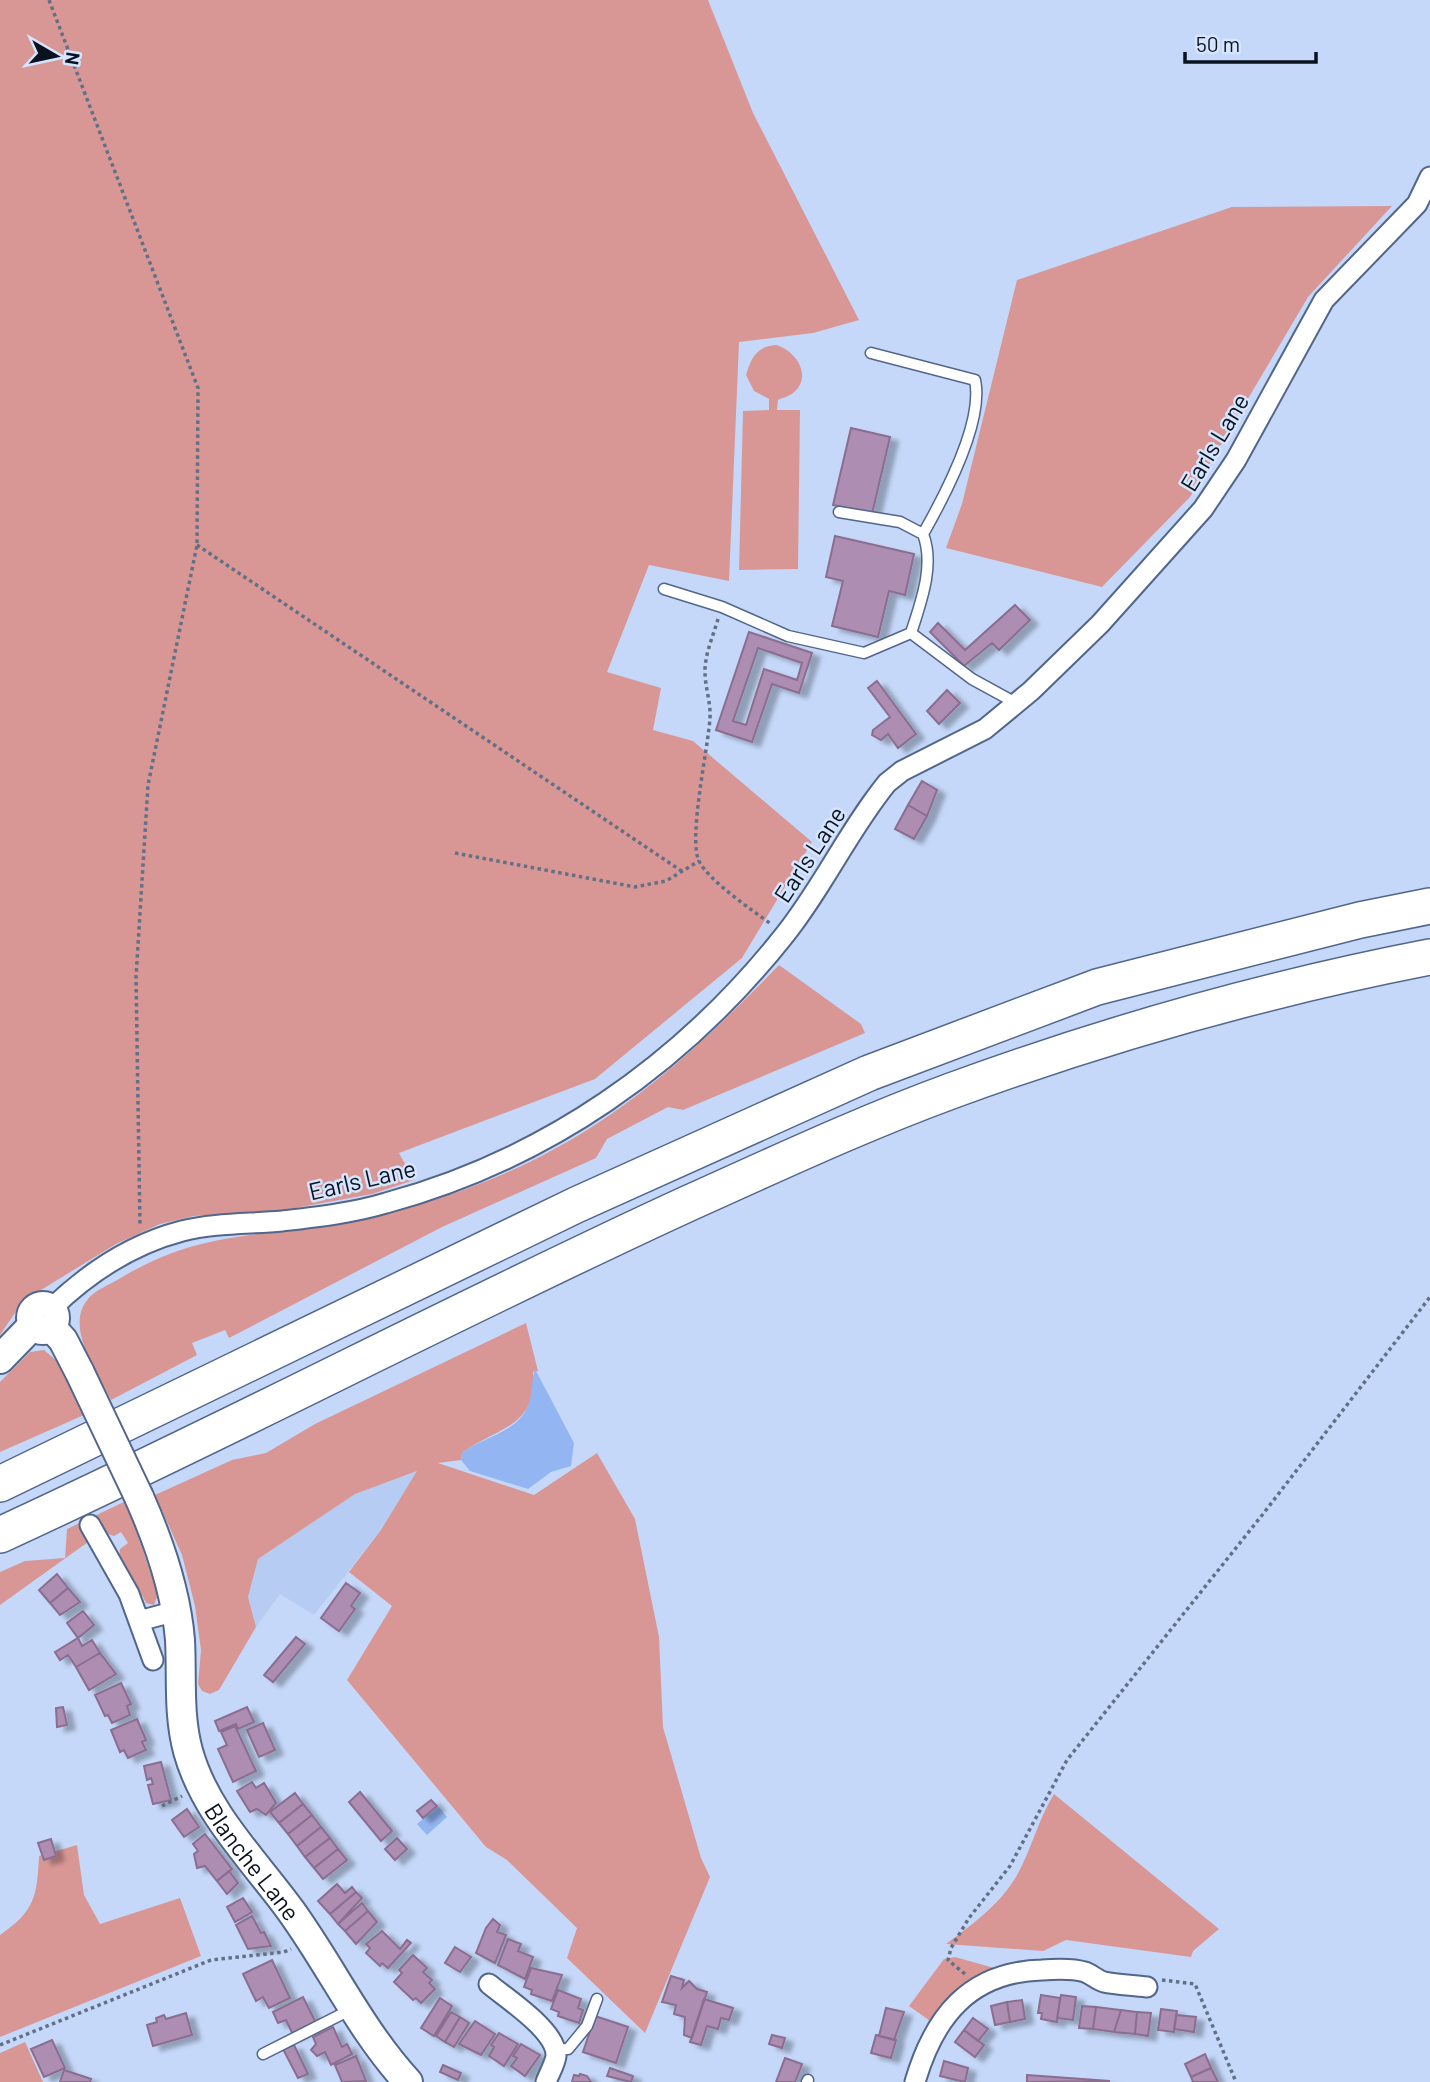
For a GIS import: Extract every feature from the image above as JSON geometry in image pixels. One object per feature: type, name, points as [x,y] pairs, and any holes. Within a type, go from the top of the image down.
[{"type":"highway","points":[[0,1484],[576,1205],[869,1073],[1097,987],[1360,920],[1430,906]]},
{"type":"highway","points":[[0,1535],[603,1243],[828,1140],[951,1091],[1119,1035],[1377,968],[1430,957]]},
{"type":"street","name":"Earls Lane","points":[[46,1321],[91,1275],[141,1246],[182,1231],[284,1221],[385,1204],[453,1181],[545,1140],[635,1083],[680,1048],[722,1008],[785,935],[887,783],[902,771],[985,729],[1017,703],[1100,624],[1203,509],[1236,460],[1324,300],[1417,204],[1430,177]]},
{"type":"street","points":[[0,1359],[46,1321]]},
{"type":"street","name":"Blanche Lane","points":[[46,1321],[63,1340],[80,1373],[155,1533],[176,1611],[183,1721],[195,1771],[217,1814],[309,1939],[386,2057],[408,2082]]},
{"type":"street","points":[[90,1525],[114,1564],[153,1660]]},
{"type":"street","points":[[139,1621],[176,1611]]},
{"type":"street","points":[[915,2082],[936,2027],[948,2011],[980,1986],[998,1977],[1027,1970],[1084,1971],[1102,1982],[1147,1987]]},
{"type":"street","points":[[489,1984],[546,2031],[555,2050],[546,2082]]},
{"type":"lane","points":[[871,353],[975,380],[978,394],[957,473],[923,534]]},
{"type":"lane","points":[[664,589],[722,607],[788,636],[864,653],[911,633],[924,591],[928,546],[923,534],[900,522],[839,512]]},
{"type":"lane","points":[[911,633],[972,679],[1017,703]]},
{"type":"lane","points":[[555,2050],[568,2049],[575,2041],[587,2026],[597,1999]]},
{"type":"lane","points":[[263,2054],[353,2009]]},
{"type":"path","points":[[49,0],[198,388],[197,545],[148,785],[136,977],[141,1246]]},
{"type":"path","points":[[197,545],[682,872]]},
{"type":"path","points":[[722,607],[706,660],[704,684],[710,709],[708,748],[695,834],[699,861],[724,888],[785,935]]},
{"type":"path","points":[[454,852],[635,887],[666,881],[699,861]]},
{"type":"path","points":[[980,1986],[948,1959],[951,1948],[969,1918],[1010,1866],[1067,1760],[1264,1514],[1430,1297]]},
{"type":"path","points":[[0,2045],[211,1960],[284,1952],[309,1939]]},
{"type":"path","points":[[1147,1987],[1152,1979],[1195,1984],[1236,2082]]},
{"type":"shaded area","points":[[0,0],[708,0],[753,113],[859,320],[813,333],[739,342],[729,581],[649,565],[607,672],[661,688],[653,730],[693,741],[812,842],[742,958],[595,1079],[399,1153],[414,1180],[372,1194],[284,1210],[194,1216],[160,1224],[116,1244],[23,1301],[0,1335]]},
{"type":"shaded area","points":[[1392,206],[1308,297],[1190,497],[1102,587],[946,548],[962,504],[1017,280],[1232,207]]},
{"type":"shaded area","points":[[776,345],[790,352],[802,372],[799,386],[792,394],[778,400],[777,410],[800,410],[798,569],[739,570],[743,411],[769,410],[769,399],[754,391],[746,375],[759,350]]},
{"type":"shaded area","points":[[779,965],[861,1024],[865,1033],[683,1110],[668,1107],[607,1139],[596,1158],[442,1227],[229,1338],[225,1330],[192,1343],[197,1355],[111,1400],[81,1336],[82,1310],[88,1299],[98,1290],[145,1265],[193,1246],[241,1236],[361,1219],[421,1204],[524,1165],[566,1143],[642,1092],[711,1032]]},
{"type":"shaded area","points":[[526,1323],[538,1371],[533,1372],[533,1390],[529,1405],[512,1424],[462,1453],[461,1460],[438,1463],[534,1495],[597,1453],[635,1519],[659,1637],[663,1727],[701,1858],[710,1877],[645,2033],[567,1958],[577,1928],[507,1860],[486,1847],[347,1680],[392,1606],[349,1572],[381,1530],[417,1471],[355,1494],[258,1559],[248,1597],[256,1627],[219,1690],[210,1694],[202,1691],[198,1684],[201,1650],[195,1606],[182,1555],[155,1495],[232,1460],[266,1453],[315,1424]]},
{"type":"shaded area","points":[[44,1350],[57,1361],[84,1415],[0,1452],[0,1382],[30,1352]]},
{"type":"shaded area","points":[[535,1369],[574,1443],[571,1466],[551,1472],[528,1489],[470,1471],[461,1460],[462,1453],[508,1429],[523,1415],[530,1401]]},
{"type":"shaded area","points":[[418,1471],[381,1530],[314,1615],[280,1594],[256,1627],[248,1597],[258,1559],[355,1494]]},
{"type":"shaded area","points":[[126,1501],[155,1586],[157,1597],[154,1605],[146,1603],[142,1595],[137,1597],[119,1558],[120,1549],[128,1543],[121,1532],[114,1536],[102,1532],[0,1605],[0,1572],[25,1561],[65,1558],[67,1529]]},
{"type":"shaded area","points":[[1054,1794],[1219,1929],[1193,1951],[1191,1957],[1066,1940],[1043,1951],[946,1944],[983,1915],[1007,1889],[1020,1870]]},
{"type":"shaded area","points":[[438,1806],[447,1817],[427,1835],[417,1824]]},
{"type":"shaded area","points":[[77,1845],[84,1895],[100,1924],[180,1898],[201,1956],[0,2037],[0,1935],[21,1918],[32,1902],[39,1856]]},
{"type":"shaded area","points":[[955,1957],[998,1969],[933,2023],[909,2006],[944,1959]]},
{"type":"shaded area","points":[[25,2042],[43,2082],[0,2082],[0,2053]]},
{"type":"building","points":[[851,428],[890,437],[872,514],[833,505]]},
{"type":"building","points":[[835,536],[914,554],[905,595],[889,591],[878,637],[832,626],[843,581],[826,577]]},
{"type":"building","points":[[1015,605],[1030,620],[999,650],[992,643],[964,666],[930,632],[938,623],[965,650]]},
{"type":"building","points":[[749,632],[812,653],[799,693],[772,684],[752,742],[716,730]],"holes":[[[758,648],[802,663],[797,680],[764,669],[746,725],[733,721]]]},
{"type":"building","points":[[877,681],[916,734],[898,748],[888,734],[881,740],[872,735],[873,730],[890,717],[868,688]]},
{"type":"building","points":[[947,690],[960,703],[939,724],[927,711]]},
{"type":"building","points":[[922,781],[937,790],[927,816],[908,805]]},
{"type":"building","points":[[908,805],[927,816],[914,839],[895,829]]},
{"type":"building","points":[[57,1574],[68,1588],[50,1603],[39,1590]]},
{"type":"building","points":[[346,1583],[360,1593],[351,1606],[355,1609],[339,1631],[321,1618]]},
{"type":"building","points":[[68,1588],[80,1602],[60,1615],[50,1603]]},
{"type":"building","points":[[83,1611],[94,1625],[78,1638],[67,1623]]},
{"type":"building","points":[[296,1637],[305,1644],[273,1682],[264,1675]]},
{"type":"building","points":[[78,1638],[82,1646],[92,1640],[100,1653],[76,1667],[68,1655],[60,1660],[55,1652]]},
{"type":"building","points":[[100,1653],[116,1674],[89,1690],[76,1667]]},
{"type":"building","points":[[121,1683],[131,1704],[127,1706],[130,1715],[112,1723],[108,1715],[105,1716],[95,1695]]},
{"type":"building","points":[[63,1707],[67,1725],[57,1727],[56,1708]]},
{"type":"building","points":[[247,1707],[254,1722],[238,1729],[236,1724],[219,1731],[215,1721]]},
{"type":"building","points":[[137,1719],[146,1740],[142,1742],[146,1750],[128,1758],[124,1750],[120,1752],[111,1730]]},
{"type":"building","points":[[263,1723],[275,1750],[259,1757],[247,1730]]},
{"type":"building","points":[[235,1726],[256,1771],[233,1782],[218,1749],[227,1745],[221,1732]]},
{"type":"building","points":[[161,1762],[171,1800],[153,1804],[148,1785],[153,1784],[151,1778],[147,1780],[144,1766]]},
{"type":"building","points":[[252,1782],[256,1788],[264,1783],[276,1803],[266,1815],[257,1809],[250,1812],[237,1791]]},
{"type":"building","points":[[360,1792],[392,1831],[381,1841],[349,1802]]},
{"type":"building","points":[[295,1793],[303,1804],[279,1823],[270,1812]]},
{"type":"building","points":[[431,1800],[437,1806],[423,1818],[417,1811]]},
{"type":"building","points":[[303,1804],[312,1815],[288,1834],[279,1823]]},
{"type":"building","points":[[187,1809],[199,1827],[184,1837],[172,1820]]},
{"type":"building","points":[[312,1815],[321,1827],[297,1846],[288,1834]]},
{"type":"building","points":[[321,1827],[330,1838],[305,1857],[297,1846]]},
{"type":"building","points":[[205,1834],[232,1869],[217,1881],[205,1866],[197,1868],[194,1854],[198,1851],[193,1844]]},
{"type":"building","points":[[330,1838],[338,1849],[314,1868],[305,1857]]},
{"type":"building","points":[[397,1838],[407,1849],[395,1860],[385,1849]]},
{"type":"building","points":[[51,1839],[56,1856],[44,1860],[38,1843]]},
{"type":"building","points":[[338,1849],[347,1860],[323,1879],[314,1868]]},
{"type":"building","points":[[229,1871],[238,1883],[227,1894],[217,1881]]},
{"type":"building","points":[[337,1884],[345,1893],[352,1887],[356,1892],[330,1914],[318,1901]]},
{"type":"building","points":[[356,1892],[362,1898],[338,1924],[330,1914]]},
{"type":"building","points":[[243,1898],[252,1912],[235,1922],[227,1907]]},
{"type":"building","points":[[362,1903],[368,1911],[345,1931],[338,1924]]},
{"type":"building","points":[[368,1911],[377,1922],[356,1944],[345,1931]]},
{"type":"building","points":[[252,1916],[271,1946],[248,1949],[236,1925]]},
{"type":"building","points":[[493,1919],[500,1925],[497,1932],[506,1935],[495,1963],[476,1953],[486,1928]]},
{"type":"building","points":[[382,1931],[400,1949],[407,1940],[411,1943],[388,1968],[382,1963],[380,1966],[366,1953],[370,1948],[366,1944]]},
{"type":"building","points":[[508,1939],[521,1944],[518,1951],[533,1957],[525,1979],[498,1965]]},
{"type":"building","points":[[455,1947],[471,1957],[460,1972],[445,1963]]},
{"type":"building","points":[[413,1955],[427,1968],[423,1972],[432,1980],[429,1983],[435,1989],[421,2003],[416,1998],[413,2000],[394,1982],[402,1973],[399,1970]]},
{"type":"building","points":[[272,1960],[290,1998],[269,2008],[263,1997],[256,2001],[243,1974]]},
{"type":"building","points":[[531,1968],[562,1975],[552,2001],[531,1994],[532,1990],[524,1987]]},
{"type":"building","points":[[671,1976],[684,1980],[682,1988],[689,1981],[697,1989],[707,1992],[692,2038],[684,2035],[685,2017],[674,2014],[676,2005],[662,2002]]},
{"type":"building","points":[[558,1990],[581,1999],[578,2008],[583,2010],[579,2023],[558,2016],[559,2012],[551,2009]]},
{"type":"building","points":[[1041,1995],[1060,1998],[1057,2022],[1041,2019],[1042,2013],[1038,2013]]},
{"type":"building","points":[[1061,1995],[1076,1997],[1073,2020],[1057,2018]]},
{"type":"building","points":[[303,1997],[316,2023],[293,2035],[286,2020],[278,2023],[273,2012]]},
{"type":"building","points":[[440,1998],[452,2006],[434,2036],[421,2028]]},
{"type":"building","points":[[704,1999],[733,2008],[729,2020],[721,2018],[718,2029],[707,2026],[701,2045],[690,2042]]},
{"type":"building","points":[[1022,2000],[1025,2019],[1010,2022],[1007,2002]]},
{"type":"building","points":[[1007,2002],[1010,2022],[995,2025],[991,2006]]},
{"type":"building","points":[[1082,2006],[1096,2007],[1093,2029],[1079,2028]]},
{"type":"building","points":[[1096,2007],[1121,2010],[1114,2032],[1093,2029]]},
{"type":"building","points":[[886,2008],[904,2012],[894,2040],[879,2036]]},
{"type":"building","points":[[1161,2009],[1177,2011],[1174,2032],[1158,2030]]},
{"type":"building","points":[[1121,2010],[1137,2012],[1135,2034],[1114,2032]]},
{"type":"building","points":[[451,2012],[460,2017],[445,2042],[436,2036]]},
{"type":"building","points":[[1137,2012],[1151,2013],[1148,2036],[1135,2034]]},
{"type":"building","points":[[186,2013],[192,2035],[153,2046],[147,2025],[157,2022],[156,2018],[164,2015],[166,2019]]},
{"type":"building","points":[[1176,2015],[1196,2017],[1194,2032],[1174,2029]]},
{"type":"building","points":[[595,2016],[628,2027],[616,2063],[583,2052]]},
{"type":"building","points":[[460,2017],[469,2023],[454,2047],[445,2042]]},
{"type":"building","points":[[973,2018],[988,2029],[978,2041],[964,2030]]},
{"type":"building","points":[[475,2021],[495,2034],[481,2055],[459,2044]]},
{"type":"building","points":[[333,2027],[342,2047],[347,2044],[352,2054],[331,2065],[325,2052],[317,2056],[311,2050],[316,2044],[313,2037]]},
{"type":"building","points":[[964,2030],[984,2045],[975,2057],[955,2042]]},
{"type":"building","points":[[499,2033],[518,2044],[504,2066],[489,2056],[494,2047],[491,2045]]},
{"type":"building","points":[[772,2035],[785,2038],[782,2048],[769,2044]]},
{"type":"building","points":[[876,2035],[896,2040],[891,2058],[871,2053]]},
{"type":"building","points":[[52,2040],[65,2068],[44,2077],[31,2049]]},
{"type":"building","points":[[521,2044],[540,2055],[525,2076],[511,2066],[517,2058],[513,2056]]},
{"type":"building","points":[[294,2045],[308,2074],[298,2078],[283,2049]]},
{"type":"building","points":[[1205,2054],[1211,2068],[1191,2077],[1185,2064]]},
{"type":"building","points":[[356,2056],[366,2081],[342,2082],[335,2065]]},
{"type":"building","points":[[785,2058],[802,2064],[795,2082],[776,2082]]},
{"type":"building","points":[[944,2061],[968,2068],[965,2082],[940,2076]]},
{"type":"building","points":[[443,2065],[461,2073],[458,2080],[440,2072]]},
{"type":"building","points":[[610,2068],[633,2076],[631,2082],[607,2076]]},
{"type":"building","points":[[1211,2068],[1218,2082],[1193,2082],[1191,2077]]},
{"type":"building","points":[[64,2070],[91,2079],[90,2082],[60,2082]]},
{"type":"building","points":[[574,2075],[587,2076],[591,2082],[572,2082]]},
{"type":"building","points":[[1027,2075],[1110,2081],[1027,2082]]}]
